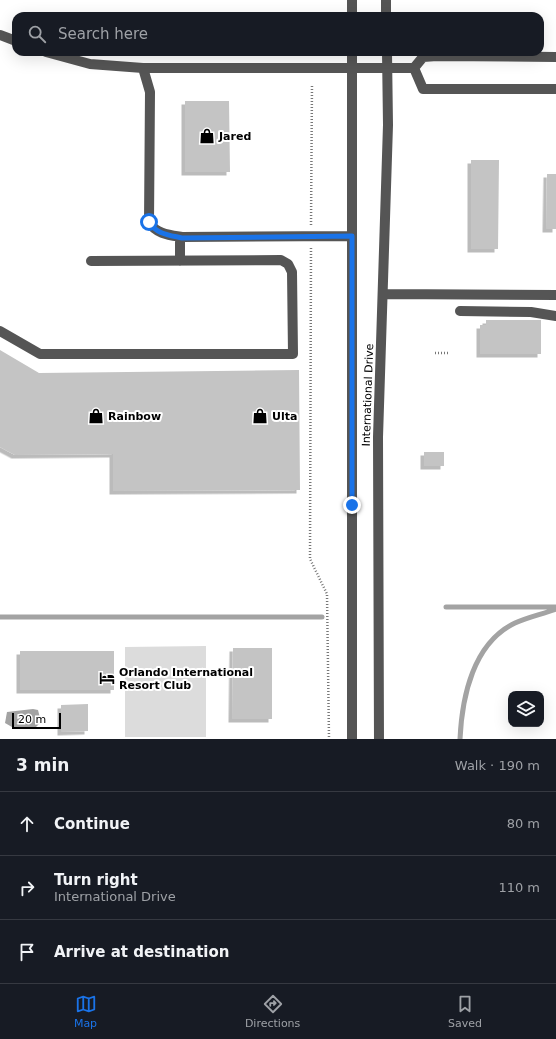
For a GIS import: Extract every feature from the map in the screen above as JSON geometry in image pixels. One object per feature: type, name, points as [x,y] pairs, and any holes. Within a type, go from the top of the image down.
[{"type":"street","points":[[352,0],[352,12]]},
{"type":"street","points":[[386,0],[386,12]]},
{"type":"street","points":[[0,35],[12,40]]},
{"type":"street","points":[[61,56],[90,64],[143,68],[414,68]]},
{"type":"street","name":"International Drive","points":[[352,56],[352,739]]},
{"type":"street","name":"International Drive","points":[[379,739],[378,437],[384,294],[388,125],[387,56]]},
{"type":"street","points":[[414,68],[423,57],[556,57]]},
{"type":"street","points":[[143,68],[150,92],[149,222],[153,229],[164,234],[180,237],[311,235],[352,236]]},
{"type":"street","points":[[414,68],[423,90],[556,90]]},
{"type":"street","points":[[180,237],[180,261]]},
{"type":"street","points":[[0,331],[40,354],[293,354],[292,272],[288,264],[281,260],[91,261]]},
{"type":"street","points":[[384,294],[556,294]]},
{"type":"street","points":[[460,311],[531,312],[556,316]]},
{"type":"path","points":[[312,84],[310,559],[327,594],[328,739]]},
{"type":"path","points":[[435,353],[449,353]]},
{"type":"shaded area","points":[[206,646],[206,737],[125,737],[125,647]]},
{"type":"shaded area","points":[[33,709],[38,710],[41,722],[35,728],[12,727],[5,723],[7,712]]},
{"type":"building","name":"Jared","points":[[185,101],[229,101],[230,172],[185,172]]},
{"type":"building","points":[[471,160],[499,160],[498,249],[471,249]]},
{"type":"building","points":[[547,174],[556,174],[556,229],[546,229]]},
{"type":"building","points":[[486,320],[541,320],[541,354],[480,354],[480,325],[486,325]]},
{"type":"building","points":[[0,350],[39,373],[299,370],[300,490],[113,491],[113,454],[15,455],[0,447]]},
{"type":"building","points":[[424,452],[444,452],[444,466],[424,466]]},
{"type":"building","points":[[233,648],[272,648],[272,719],[232,719]]},
{"type":"building","points":[[20,651],[114,651],[114,690],[20,690]]},
{"type":"building","points":[[88,704],[88,731],[61,732],[61,705]]},
{"type":"waterway","points":[[446,607],[556,607]]},
{"type":"waterway","points":[[460,739],[461,723],[467,689],[472,673],[489,644],[501,632],[515,623],[556,609]]},
{"type":"waterway","points":[[0,617],[322,617]]},
{"type":"place","name":"Jared","points":[[207,136]]},
{"type":"place","name":"Rainbow","points":[[96,416]]},
{"type":"place","name":"Ulta","points":[[260,416]]},
{"type":"place","name":"Orlando International Resort Club","points":[[107,678]]},
{"type":"route","points":[[149,222],[153,229],[164,234],[182,238],[311,235],[352,236],[352,505]]}]
